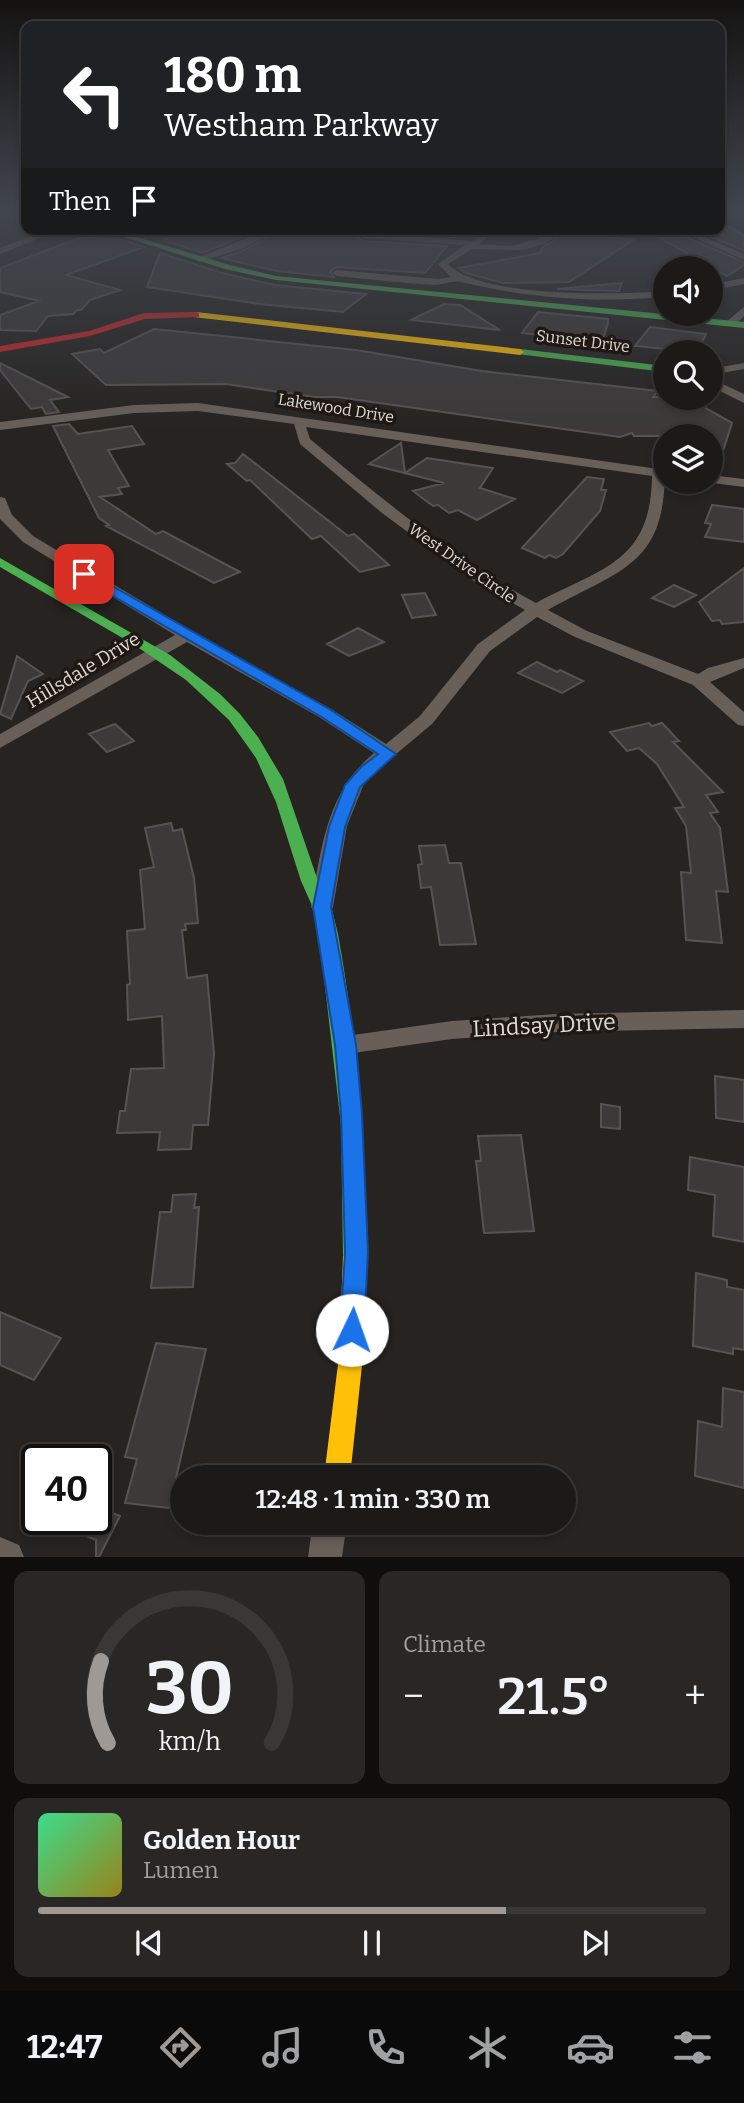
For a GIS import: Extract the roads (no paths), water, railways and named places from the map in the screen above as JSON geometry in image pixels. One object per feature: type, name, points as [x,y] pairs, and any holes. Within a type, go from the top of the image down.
[{"type":"street","points":[[364,286],[621,304],[737,324],[744,310]]},
{"type":"street","points":[[486,286],[595,303]]},
{"type":"street","points":[[621,304],[653,297]]},
{"type":"street","name":"Sunset Drive","points":[[0,349],[90,333],[144,316],[182,313],[653,368]]},
{"type":"street","points":[[723,370],[744,366]]},
{"type":"street","points":[[723,388],[744,399]]},
{"type":"street","name":"Lakewood Drive","points":[[0,426],[134,408],[214,408],[653,473]]},
{"type":"street","name":"West Drive Circle","points":[[305,421],[299,426],[304,441],[387,510],[483,581],[537,611],[642,660],[699,681],[744,721]]},
{"type":"street","points":[[723,481],[744,483]]},
{"type":"street","points":[[322,907],[337,827],[353,785],[366,770],[424,722],[474,657],[494,639],[623,562],[645,541],[658,494]]},
{"type":"street","points":[[2,512],[37,545],[187,635],[325,713],[388,754]]},
{"type":"street","points":[[0,562],[153,652],[219,701],[242,723],[269,760],[287,802],[309,880],[322,907],[345,1045],[352,1114],[356,1252],[347,1408],[339,1465]]},
{"type":"street","name":"Hillsdale Drive","points":[[0,742],[40,721],[153,652],[187,635]]},
{"type":"street","points":[[699,681],[714,672],[744,663]]},
{"type":"street","name":"Lindsay Drive","points":[[345,1045],[452,1030],[556,1023],[744,1019]]},
{"type":"street","points":[[325,1557],[328,1535]]},
{"type":"street","points":[[0,1554],[7,1557]]}]
